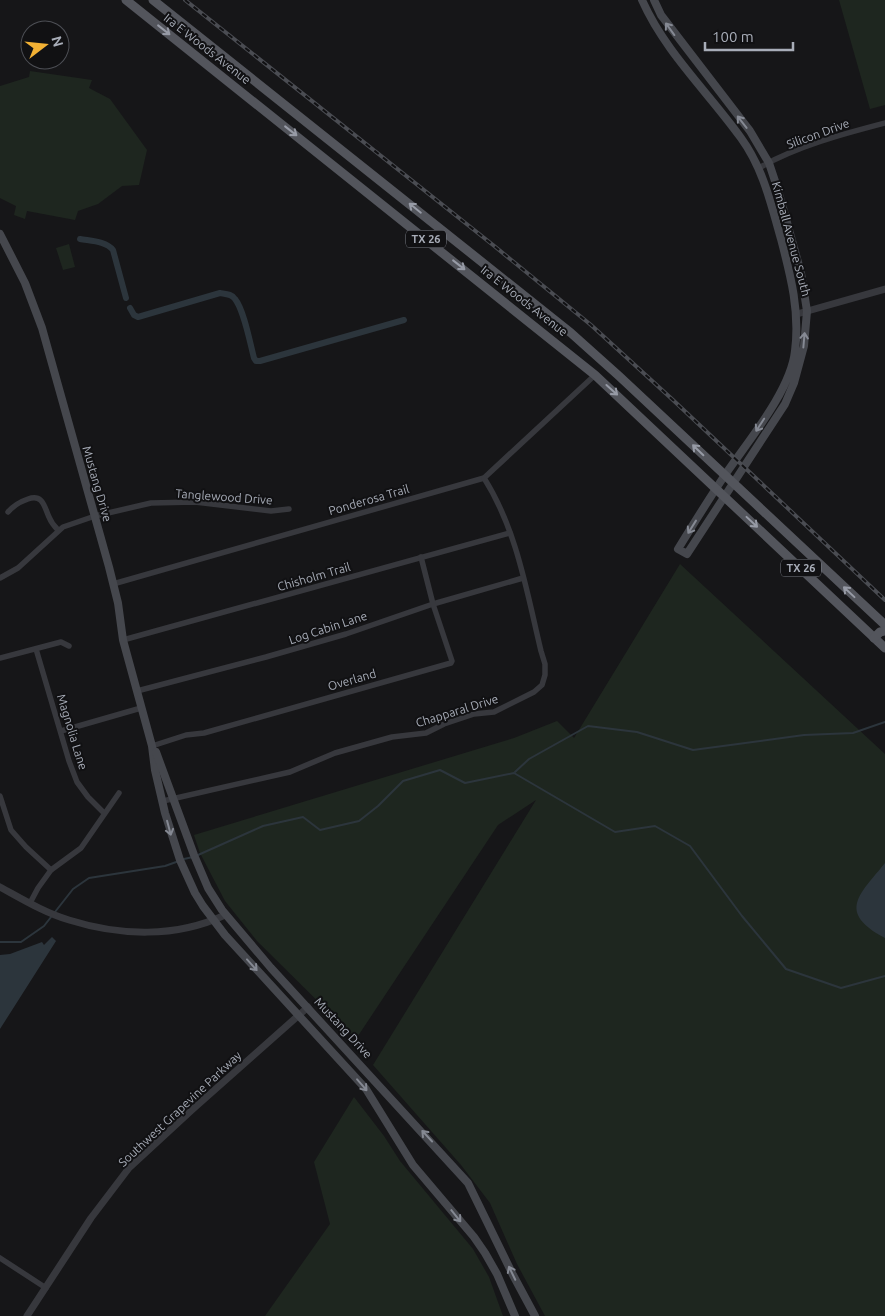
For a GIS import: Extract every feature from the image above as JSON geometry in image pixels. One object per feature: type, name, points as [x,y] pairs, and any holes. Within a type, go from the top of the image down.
[{"type":"main road","name":"Ira E Woods Avenue","points":[[126,0],[595,375],[885,648]]},
{"type":"main road","name":"Ira E Woods Avenue","points":[[153,0],[571,333],[620,376],[885,625]]},
{"type":"main road","name":"Kimball Avenue South","points":[[642,0],[648,14],[670,48],[741,138],[759,168],[767,189],[790,270],[797,314],[796,351],[785,383],[763,420],[678,549],[687,554],[785,404],[793,387],[804,346],[806,311],[801,273],[769,163],[750,131],[661,16],[654,0]]},
{"type":"main road","points":[[696,80],[703,72]]},
{"type":"main road","name":"Mustang Drive","points":[[0,234],[25,283],[42,328],[118,603],[123,640],[152,746],[155,770],[163,801],[180,860],[203,906],[214,921],[254,968],[366,1089],[413,1165],[474,1237],[497,1274],[515,1316]]},
{"type":"main road","points":[[492,291],[502,278]]},
{"type":"main road","points":[[785,383],[793,387]]},
{"type":"main road","points":[[874,638],[880,632],[885,632]]},
{"type":"main road","name":"Mustang Drive","points":[[152,746],[158,757],[208,888],[226,915],[468,1183],[512,1275],[535,1316]]},
{"type":"street","name":"Silicon Drive","points":[[759,168],[826,140],[885,123]]},
{"type":"street","points":[[797,314],[885,289]]},
{"type":"street","name":"Ponderosa Trail","points":[[113,584],[484,478],[595,375]]},
{"type":"street","name":"Chapparal Drive","points":[[163,801],[290,772],[335,753],[392,737],[426,733],[444,724],[474,714],[494,712],[534,692],[542,685],[545,675],[545,664],[523,578],[521,563],[490,487],[484,478]]},
{"type":"street","points":[[8,512],[16,503],[38,497],[42,500],[58,530]]},
{"type":"street","name":"Tanglewood Drive","points":[[0,578],[18,568],[58,530],[95,516],[151,503],[195,502],[271,511],[289,510]]},
{"type":"street","name":"Chisholm Trail","points":[[123,640],[252,606],[510,533]]},
{"type":"street","name":"Overland","points":[[152,746],[176,737],[204,733],[451,663],[452,661],[433,604],[421,557]]},
{"type":"street","name":"Log Cabin Lane","points":[[137,691],[346,634],[433,604],[523,578]]},
{"type":"street","points":[[0,658],[61,642],[69,646]]},
{"type":"street","name":"Magnolia Lane","points":[[36,649],[77,782],[88,797],[104,813]]},
{"type":"street","points":[[61,731],[142,708]]},
{"type":"street","points":[[30,903],[38,888],[52,870],[81,848],[119,793]]},
{"type":"street","points":[[0,796],[10,830],[52,870]]},
{"type":"street","points":[[0,887],[67,920],[116,930],[160,932],[187,929],[214,921],[226,915]]},
{"type":"street","name":"Southwest Grapevine Parkway","points":[[27,1316],[91,1218],[129,1168],[308,1007]]},
{"type":"street","points":[[0,1258],[46,1288]]},
{"type":"shaded area","points":[[839,0],[885,0],[885,105],[870,109]]},
{"type":"shaded area","points":[[30,71],[92,80],[89,88],[110,99],[147,150],[139,185],[122,186],[98,204],[78,211],[75,220],[27,211],[25,219],[14,215],[16,206],[0,198],[0,86],[29,77]]},
{"type":"shaded area","points":[[69,244],[75,267],[63,270],[56,248]]},
{"type":"shaded area","points":[[680,564],[885,754],[885,1316],[545,1316],[517,1264],[490,1203],[461,1165],[373,1065],[536,800],[498,825],[356,1039],[257,941],[225,901],[200,853],[194,835],[514,738],[557,721],[574,738]]},
{"type":"shaded area","points":[[885,863],[885,938],[870,929],[861,920],[857,911],[857,902],[861,893]]},
{"type":"shaded area","points":[[52,937],[56,941],[0,1029],[0,955],[10,954],[42,942],[44,945]]},
{"type":"shaded area","points":[[354,1097],[384,1136],[400,1161],[473,1249],[489,1277],[503,1316],[265,1316],[330,1224],[314,1162]]},
{"type":"waterway","points":[[80,239],[102,243],[113,250],[126,298]]},
{"type":"waterway","points":[[130,308],[134,315],[138,317],[220,293],[231,295],[241,311],[256,361],[404,320]]},
{"type":"waterway","points":[[515,772],[529,759],[588,726],[637,732],[693,750],[804,735],[853,733],[885,722]]},
{"type":"waterway","points":[[198,855],[263,826],[303,817],[320,830],[359,821],[378,806],[403,781],[440,770],[465,783],[514,773],[615,832],[655,826],[690,846],[742,916],[786,969],[841,988],[885,976]]},
{"type":"waterway","points":[[184,859],[193,857]]},
{"type":"waterway","points":[[0,942],[21,942],[44,926],[73,889],[89,878],[165,866],[179,861]]},
{"type":"railway","points":[[185,0],[591,325],[885,600]]}]
